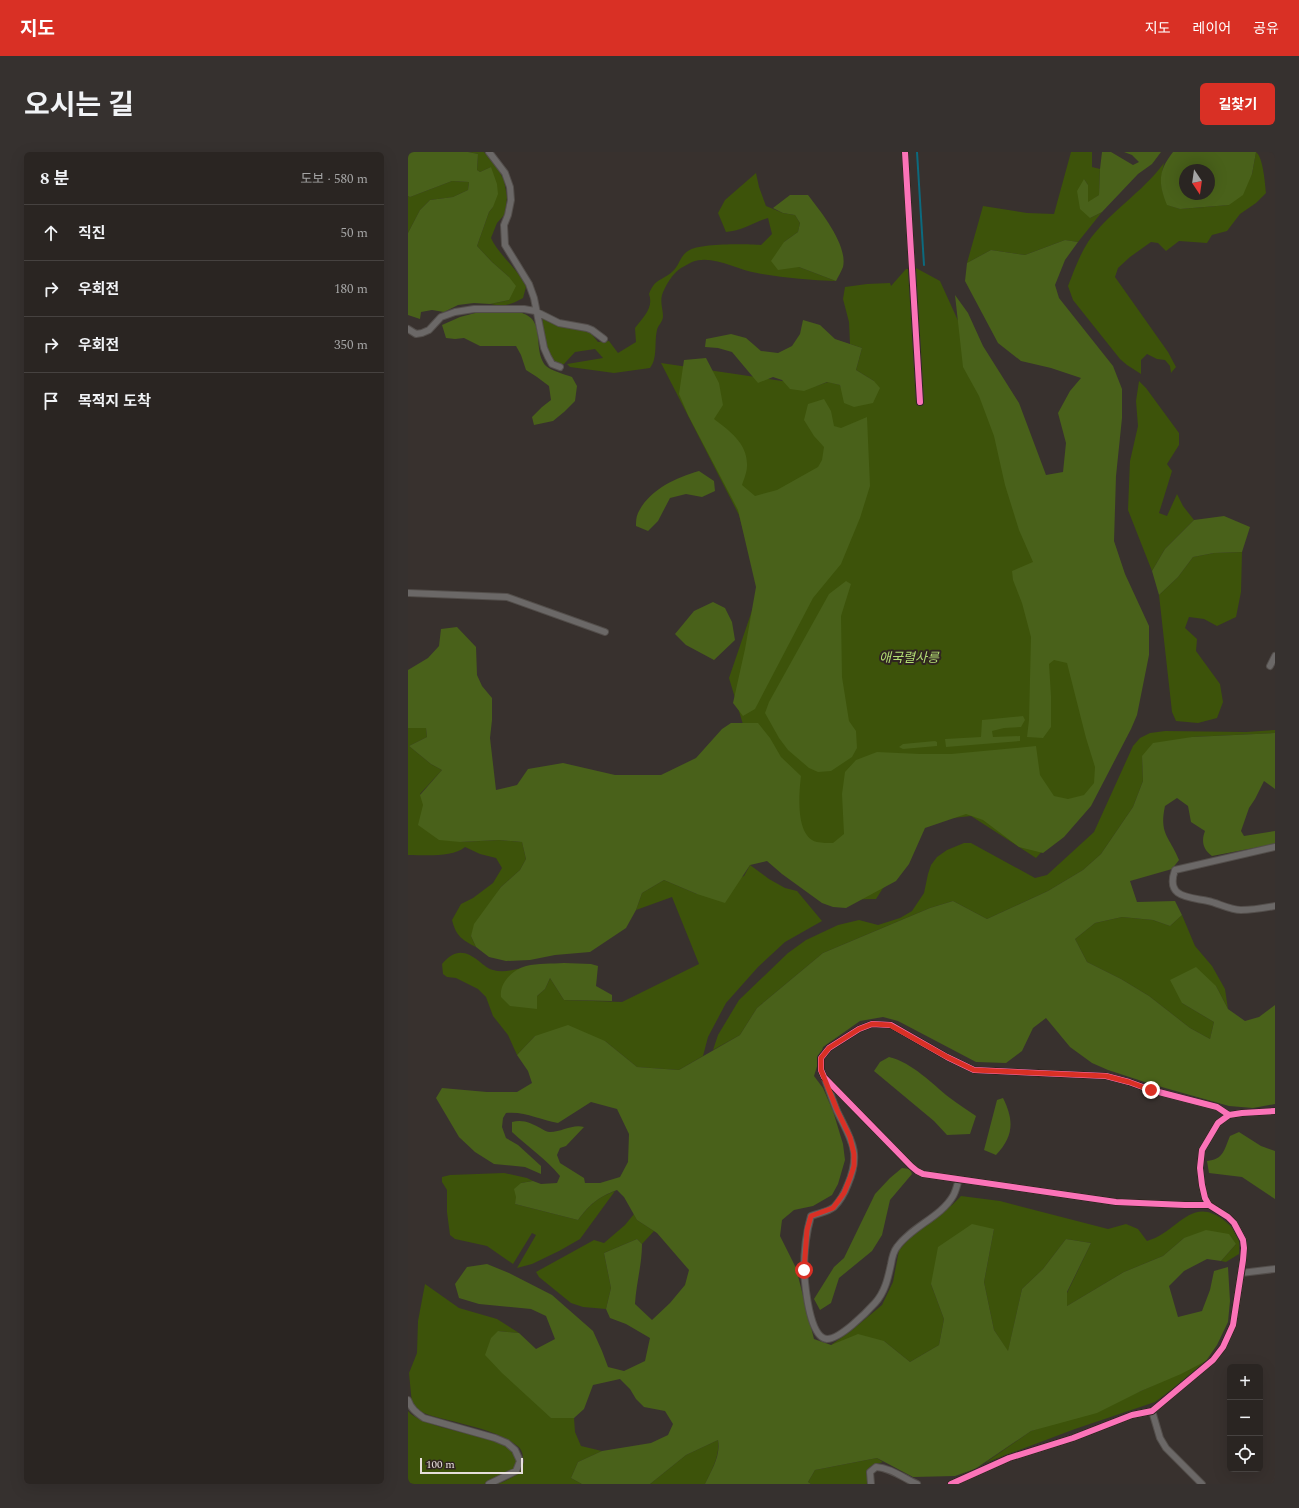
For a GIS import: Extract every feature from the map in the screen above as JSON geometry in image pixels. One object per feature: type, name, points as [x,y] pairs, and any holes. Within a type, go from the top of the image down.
[{"type":"street","points":[[489,152],[506,173],[510,187],[511,200],[504,225],[504,245],[529,284],[538,312],[548,357],[552,364],[560,367]]},
{"type":"street","points":[[905,152],[920,402]]},
{"type":"street","points":[[408,329],[416,334],[422,333],[429,330],[441,317],[448,314],[474,309],[524,309],[538,312],[559,323],[592,330],[604,339]]},
{"type":"street","points":[[408,593],[507,597],[605,632]]},
{"type":"street","points":[[1270,666],[1275,656]]},
{"type":"street","points":[[1275,847],[1175,870],[1173,876],[1173,882],[1177,892],[1184,897],[1208,901],[1240,910],[1275,906]]},
{"type":"street","points":[[959,1179],[954,1196],[946,1205],[907,1236],[896,1248],[885,1287],[876,1302],[840,1334],[828,1339],[822,1338],[813,1324],[807,1302],[804,1270],[807,1230],[811,1216],[833,1208],[844,1193],[854,1166],[854,1154],[850,1137],[837,1110],[821,1070],[821,1058],[829,1048],[859,1029],[872,1024],[890,1025],[947,1057],[974,1070],[1106,1076],[1157,1092],[1217,1107],[1229,1116]]},
{"type":"street","points":[[824,1077],[917,1171],[933,1176],[1116,1202],[1208,1205],[1228,1217],[1239,1231],[1243,1240],[1244,1248],[1233,1325],[1223,1348],[1213,1360],[1152,1411],[1132,1415],[1073,1438],[1009,1458],[951,1484]]},
{"type":"street","points":[[1208,1205],[1201,1179],[1200,1168],[1202,1150],[1218,1123],[1229,1116],[1242,1113],[1275,1111]]},
{"type":"street","points":[[1241,1272],[1275,1269]]},
{"type":"street","points":[[408,1400],[412,1408],[424,1418],[495,1438],[507,1443],[515,1450],[520,1461],[516,1471],[489,1484]]},
{"type":"street","points":[[1152,1411],[1160,1438],[1166,1448],[1202,1484]]},
{"type":"street","points":[[871,1484],[870,1472],[876,1467],[892,1471],[917,1484]]},
{"type":"green space","points":[[408,152],[468,152],[478,154],[477,170],[480,172],[491,167],[497,184],[498,194],[493,207],[489,212],[477,246],[509,277],[516,286],[509,300],[490,304],[474,303],[458,305],[444,312],[432,310],[421,312],[420,319],[408,315],[408,233],[420,210],[430,200],[453,197],[468,190],[469,182],[452,181],[410,197],[408,196]]},
{"type":"green space","points":[[468,152],[484,152],[504,180],[507,197],[505,214],[497,223],[491,238],[499,251],[523,280],[526,287],[523,298],[507,305],[490,304],[509,300],[509,277],[477,246],[489,212],[493,207],[491,167],[480,172],[477,170],[478,154]]},
{"type":"green space","points":[[1071,152],[1092,152],[1092,167],[1100,169],[1099,195],[1088,203],[1088,185],[1084,179],[1090,218],[1102,212],[1078,242],[1065,240],[1025,255],[991,250],[967,263],[983,206],[1027,213],[1054,214]]},
{"type":"green space","points":[[1102,152],[1111,152],[1133,165],[1139,162],[1132,155],[1124,152],[1161,152],[1152,164],[1138,174],[1102,212],[1090,218],[1080,209],[1077,191],[1084,179],[1088,185],[1088,202],[1099,195]]},
{"type":"green space","points":[[1173,152],[1256,152],[1252,174],[1243,195],[1229,205],[1180,209],[1167,205],[1161,184],[1164,165]]},
{"type":"green space","points":[[1256,152],[1262,165],[1266,193],[1256,203],[1240,214],[1227,231],[1212,235],[1207,243],[1179,241],[1166,251],[1158,243],[1151,242],[1130,257],[1118,268],[1115,277],[1168,352],[1176,367],[1171,373],[1170,366],[1165,360],[1157,359],[1147,354],[1141,360],[1141,374],[1120,359],[1073,300],[1068,286],[1082,253],[1096,231],[1156,173],[1164,163],[1162,184],[1163,194],[1168,205],[1180,209],[1229,205],[1252,174]]},
{"type":"green space","points":[[756,173],[766,206],[783,213],[795,215],[800,223],[798,232],[784,242],[799,267],[836,281],[767,275],[716,261],[700,260],[692,262],[675,273],[663,291],[661,301],[663,318],[657,330],[655,355],[650,368],[614,373],[570,367],[567,364],[603,358],[595,349],[575,352],[564,364],[557,364],[553,361],[545,343],[543,318],[560,325],[590,332],[598,342],[609,341],[618,353],[636,342],[635,328],[649,308],[649,294],[659,280],[673,271],[685,253],[694,248],[712,245],[761,245],[772,234],[768,218],[737,230],[726,232],[718,213],[725,200]]},
{"type":"green space","points":[[452,181],[469,182],[468,190],[453,197],[430,200],[420,210],[408,233],[408,196],[410,197]]},
{"type":"green space","points":[[790,195],[808,195],[826,219],[838,239],[843,258],[843,267],[836,281],[799,267],[778,270],[771,261],[784,242],[798,232],[800,223],[795,215],[783,213],[773,208]]},
{"type":"green space","points":[[1065,240],[1078,242],[1065,260],[1055,285],[1059,298],[1113,366],[1122,389],[1122,418],[1116,476],[1114,541],[1125,574],[1149,626],[1149,655],[1137,715],[1091,806],[1064,837],[1043,853],[1019,847],[983,820],[966,814],[925,828],[909,864],[896,881],[846,908],[833,907],[822,903],[782,874],[767,861],[750,865],[725,903],[697,894],[664,880],[642,893],[636,910],[626,928],[590,952],[555,955],[530,960],[506,961],[489,957],[476,947],[471,936],[474,924],[501,887],[520,870],[526,859],[522,842],[499,840],[460,842],[439,840],[418,825],[423,805],[420,795],[442,770],[431,764],[409,746],[427,737],[426,728],[408,728],[408,670],[428,658],[439,646],[441,629],[457,627],[476,647],[477,675],[482,686],[492,698],[490,738],[496,790],[517,785],[528,769],[563,763],[615,775],[661,775],[696,758],[722,729],[731,723],[758,723],[770,738],[781,757],[801,776],[799,803],[802,823],[805,832],[810,838],[817,842],[833,843],[844,834],[842,794],[845,772],[856,760],[877,752],[951,754],[1036,746],[1040,775],[1054,796],[1068,799],[1084,795],[1094,783],[1095,767],[1067,663],[1054,660],[1049,664],[1051,727],[1043,738],[1027,737],[1029,720],[1031,637],[1022,603],[1013,580],[1012,571],[1033,562],[1019,530],[1005,485],[994,436],[979,396],[963,367],[955,295],[968,313],[983,346],[1019,403],[1046,475],[1063,472],[1066,443],[1058,413],[1070,391],[1081,378],[1051,368],[1021,361],[998,343],[965,281],[967,263],[991,250],[1025,255]]},
{"type":"green space","name":"애국렬사릉","points":[[916,268],[940,281],[1026,470],[1097,761],[1097,791],[1036,858],[971,816],[926,821],[876,899],[826,900],[761,784],[729,678],[759,590],[739,515],[661,363],[816,386],[828,382],[840,385],[841,388],[874,381],[856,370],[862,348],[850,344],[849,322],[843,299],[845,287],[890,283],[891,286],[906,269]]},
{"type":"green space","points":[[512,311],[524,314],[532,319],[536,325],[539,350],[546,366],[554,371],[572,377],[577,386],[575,401],[553,421],[534,425],[532,417],[551,400],[549,386],[526,370],[516,346],[480,346],[464,338],[446,338],[442,325],[460,317],[479,312]]},
{"type":"green space","points":[[803,320],[820,325],[835,339],[862,348],[856,370],[874,381],[880,388],[873,403],[854,407],[844,403],[840,385],[827,382],[804,391],[790,389],[782,380],[773,377],[758,383],[732,352],[718,348],[705,347],[706,339],[731,334],[746,338],[761,351],[778,353],[792,346],[800,334]]},
{"type":"green space","points":[[706,358],[719,383],[723,405],[714,419],[732,433],[745,451],[747,466],[742,485],[755,496],[777,490],[818,467],[822,460],[824,447],[814,436],[804,420],[808,404],[824,399],[831,411],[834,426],[841,428],[867,417],[870,486],[860,518],[841,564],[813,598],[755,709],[743,716],[733,703],[745,649],[756,587],[738,510],[688,415],[679,394],[684,360]]},
{"type":"green space","points":[[1139,381],[1146,388],[1179,433],[1179,445],[1167,464],[1172,471],[1159,513],[1167,516],[1177,494],[1183,506],[1194,520],[1165,549],[1152,571],[1128,510],[1130,461],[1138,426],[1136,401]]},
{"type":"green space","points":[[699,471],[714,481],[715,491],[702,497],[686,494],[670,498],[658,521],[648,531],[636,526],[636,518],[638,513],[656,491],[672,481]]},
{"type":"green space","points":[[1224,516],[1250,527],[1242,552],[1214,553],[1193,557],[1178,577],[1159,595],[1152,571],[1165,549],[1194,520]]},
{"type":"green space","points":[[1242,552],[1241,592],[1236,617],[1217,626],[1204,619],[1189,617],[1185,628],[1197,639],[1196,651],[1220,684],[1223,702],[1217,718],[1198,723],[1176,721],[1172,712],[1159,595],[1178,577],[1193,557],[1214,553]]},
{"type":"green space","points":[[846,581],[851,584],[841,616],[842,677],[849,721],[856,731],[857,748],[852,757],[831,771],[818,772],[809,768],[788,750],[779,738],[765,713],[769,702],[829,594]]},
{"type":"green space","points":[[713,602],[725,608],[732,622],[735,640],[714,660],[686,645],[675,634],[694,611]]},
{"type":"green space","points":[[1023,716],[1025,720],[1021,727],[1004,728],[992,731],[993,737],[1020,736],[1020,741],[946,747],[945,739],[981,737],[982,720]]},
{"type":"green space","points":[[408,728],[426,728],[427,737],[409,746],[431,764],[442,770],[420,794],[460,842],[499,840],[522,842],[526,859],[520,870],[501,887],[471,936],[476,947],[460,937],[455,930],[452,920],[461,904],[473,898],[493,883],[502,868],[496,858],[480,854],[465,847],[453,853],[408,855]]},
{"type":"green space","points":[[1275,730],[1275,733],[1192,737],[1142,756],[1143,781],[1133,807],[1101,854],[1083,870],[1048,891],[987,919],[953,901],[930,908],[823,953],[757,1008],[740,1035],[713,1050],[718,1035],[739,1000],[788,953],[806,940],[838,925],[859,920],[878,925],[900,918],[912,911],[924,893],[931,865],[937,857],[947,850],[964,843],[971,843],[1035,878],[1047,875],[1094,832],[1133,746],[1140,738],[1150,733],[1165,731],[1246,732]]},
{"type":"green space","points":[[1275,733],[1275,789],[1264,781],[1249,808],[1241,831],[1244,836],[1275,831],[1275,844],[1212,856],[1205,848],[1203,842],[1205,831],[1191,822],[1188,806],[1177,798],[1165,806],[1163,823],[1166,834],[1179,860],[1172,869],[1130,881],[1137,902],[1175,901],[1182,915],[1170,926],[1153,920],[1122,917],[1095,923],[1075,939],[1087,962],[1121,979],[1149,996],[1190,1028],[1210,1039],[1214,1022],[1182,1003],[1170,980],[1196,967],[1216,986],[1228,1009],[1245,1021],[1259,1017],[1275,1005],[1275,1104],[1253,1108],[1229,1106],[1108,1070],[1092,1063],[1070,1047],[1046,1018],[1033,1028],[1022,1051],[1006,1063],[976,1062],[898,1021],[883,1017],[860,1021],[823,1047],[814,1076],[823,1088],[833,1111],[843,1144],[845,1160],[838,1184],[832,1195],[813,1206],[794,1210],[782,1220],[780,1236],[796,1268],[814,1339],[831,1345],[858,1334],[884,1341],[910,1362],[939,1345],[944,1319],[931,1284],[938,1247],[972,1224],[994,1229],[984,1282],[994,1330],[1008,1351],[1022,1289],[1043,1269],[1066,1239],[1091,1243],[1067,1292],[1067,1306],[1124,1272],[1163,1256],[1184,1238],[1206,1230],[1229,1234],[1236,1244],[1221,1261],[1207,1259],[1184,1271],[1169,1286],[1178,1317],[1202,1311],[1210,1290],[1214,1271],[1228,1267],[1230,1301],[1228,1322],[1217,1345],[1206,1361],[1097,1413],[1031,1431],[975,1469],[955,1476],[913,1477],[877,1458],[815,1470],[808,1482],[811,1484],[705,1484],[717,1458],[719,1446],[718,1440],[686,1455],[650,1484],[582,1484],[571,1478],[578,1462],[602,1451],[651,1443],[668,1435],[673,1424],[665,1411],[644,1407],[620,1379],[593,1385],[584,1409],[574,1418],[551,1418],[502,1373],[485,1355],[491,1338],[498,1331],[519,1333],[536,1349],[555,1339],[546,1316],[531,1309],[479,1304],[459,1298],[455,1284],[467,1267],[487,1264],[509,1273],[552,1295],[593,1331],[608,1367],[624,1371],[645,1361],[650,1338],[626,1324],[610,1318],[606,1309],[611,1288],[604,1253],[637,1239],[642,1244],[635,1304],[652,1320],[670,1303],[685,1285],[689,1270],[657,1233],[637,1220],[624,1197],[617,1190],[594,1202],[578,1220],[515,1204],[516,1197],[514,1189],[521,1183],[533,1181],[541,1184],[557,1183],[560,1176],[512,1132],[512,1122],[527,1122],[550,1132],[571,1127],[584,1127],[566,1146],[560,1148],[557,1155],[560,1163],[584,1178],[585,1183],[600,1183],[620,1177],[628,1162],[629,1134],[617,1109],[591,1102],[558,1123],[526,1114],[506,1113],[503,1118],[502,1127],[506,1138],[518,1145],[541,1166],[541,1174],[525,1167],[494,1164],[475,1152],[459,1137],[436,1098],[442,1088],[487,1092],[517,1092],[532,1083],[528,1071],[517,1055],[535,1036],[568,1025],[605,1041],[637,1067],[679,1070],[740,1035],[757,1008],[823,953],[930,908],[953,901],[987,919],[1048,891],[1083,870],[1101,854],[1133,807],[1143,781],[1142,756],[1153,743],[1192,737]]},
{"type":"green space","points":[[937,742],[937,746],[903,749],[899,747],[903,744]]},
{"type":"green space","points":[[750,865],[769,879],[785,888],[797,891],[822,921],[785,942],[758,967],[726,1003],[708,1037],[703,1056],[679,1070],[637,1067],[605,1041],[535,1036],[517,1055],[508,1035],[493,1016],[486,997],[478,989],[456,978],[447,977],[443,974],[442,964],[447,959],[456,954],[465,953],[493,970],[504,971],[522,968],[516,971],[537,996],[545,989],[550,978],[564,1000],[622,1002],[699,964],[672,897],[636,910],[642,893],[664,880],[697,894],[744,876]]},
{"type":"green space","points":[[1182,915],[1195,946],[1212,966],[1225,989],[1228,1009],[1216,986],[1182,1003],[1214,1022],[1210,1039],[1190,1028],[1149,996],[1121,979],[1087,962],[1075,939],[1095,923],[1122,917],[1153,920],[1170,926]]},
{"type":"green space","points":[[535,964],[591,964],[598,966],[596,986],[612,995],[612,1001],[564,1000],[550,978],[545,989],[537,996],[537,1009],[510,1006],[501,997],[504,982],[511,974],[521,968]]},
{"type":"green space","points":[[889,1057],[914,1069],[950,1098],[976,1116],[970,1134],[947,1135],[934,1121],[874,1071],[880,1062]]},
{"type":"green space","points":[[1003,1098],[1009,1114],[1010,1128],[1006,1141],[996,1155],[984,1150],[997,1100]]},
{"type":"green space","points":[[1239,1132],[1261,1146],[1275,1151],[1275,1199],[1242,1177],[1209,1173],[1207,1161],[1213,1160],[1220,1156],[1225,1150],[1230,1136]]},
{"type":"green space","points":[[902,1168],[910,1169],[912,1174],[890,1200],[882,1235],[872,1251],[839,1278],[831,1303],[820,1310],[814,1299],[834,1267],[844,1258],[875,1194]]},
{"type":"green space","points":[[504,1173],[527,1178],[533,1181],[521,1183],[515,1204],[578,1220],[594,1202],[615,1191],[580,1239],[532,1264],[517,1268],[536,1235],[532,1233],[513,1264],[487,1246],[455,1239],[450,1235],[447,1212],[447,1190],[442,1182],[442,1177],[450,1175]]},
{"type":"green space","points":[[961,1196],[1000,1201],[1108,1229],[1126,1224],[1138,1229],[1147,1241],[1158,1237],[1194,1213],[1203,1212],[1214,1214],[1234,1229],[1239,1240],[1239,1254],[1226,1262],[1221,1261],[1236,1244],[1184,1238],[1163,1256],[1124,1272],[1067,1306],[1067,1293],[1091,1243],[1066,1239],[1043,1269],[1022,1289],[1008,1352],[994,1330],[984,1282],[994,1229],[931,1284],[944,1319],[939,1345],[910,1362],[884,1341],[831,1345],[882,1305],[893,1282],[899,1250],[911,1237],[952,1205]]},
{"type":"green space","points":[[634,1214],[637,1220],[654,1231],[642,1244],[637,1239],[604,1253],[611,1288],[606,1309],[583,1307],[571,1303],[539,1277],[536,1272],[594,1240],[604,1243],[625,1225]]},
{"type":"green space","points":[[425,1284],[459,1308],[497,1319],[519,1333],[498,1331],[551,1418],[574,1418],[575,1432],[581,1446],[602,1451],[578,1462],[571,1478],[582,1484],[498,1484],[516,1475],[522,1468],[523,1454],[518,1446],[487,1431],[429,1415],[419,1411],[412,1404],[409,1373],[417,1353],[418,1321]]},
{"type":"green space","points":[[1206,1361],[1155,1402],[1075,1429],[985,1463],[1031,1431],[1141,1391]]},
{"type":"green space","points":[[408,1411],[414,1416],[435,1425],[487,1438],[500,1443],[512,1451],[517,1458],[515,1467],[506,1475],[484,1484],[408,1484]]},
{"type":"green space","points":[[718,1440],[717,1457],[705,1484],[650,1484],[686,1455]]},
{"type":"green space","points":[[877,1458],[883,1462],[871,1466],[866,1471],[868,1484],[811,1484],[808,1482],[815,1470]]},
{"type":"waterway","points":[[917,152],[924,265]]},
{"type":"cycle path","points":[[905,152],[920,402]]},
{"type":"cycle path","points":[[1209,1205],[1116,1202],[923,1174],[911,1166],[824,1077],[821,1070],[821,1058],[829,1048],[859,1029],[872,1024],[891,1025],[947,1057],[974,1070],[1106,1076],[1151,1090],[1217,1107],[1229,1115]]},
{"type":"cycle path","points":[[951,1484],[1009,1458],[1073,1438],[1132,1415],[1152,1411],[1213,1360],[1223,1347],[1233,1325],[1244,1248],[1243,1240],[1234,1223],[1228,1217],[1209,1205],[1205,1198],[1200,1168],[1202,1150],[1218,1123],[1229,1115],[1275,1111]]},
{"type":"route","points":[[804,1270],[807,1230],[811,1216],[833,1208],[844,1193],[854,1166],[853,1144],[821,1070],[821,1058],[829,1048],[844,1037],[859,1029],[872,1024],[890,1025],[947,1057],[974,1070],[1106,1076],[1151,1090]]}]
